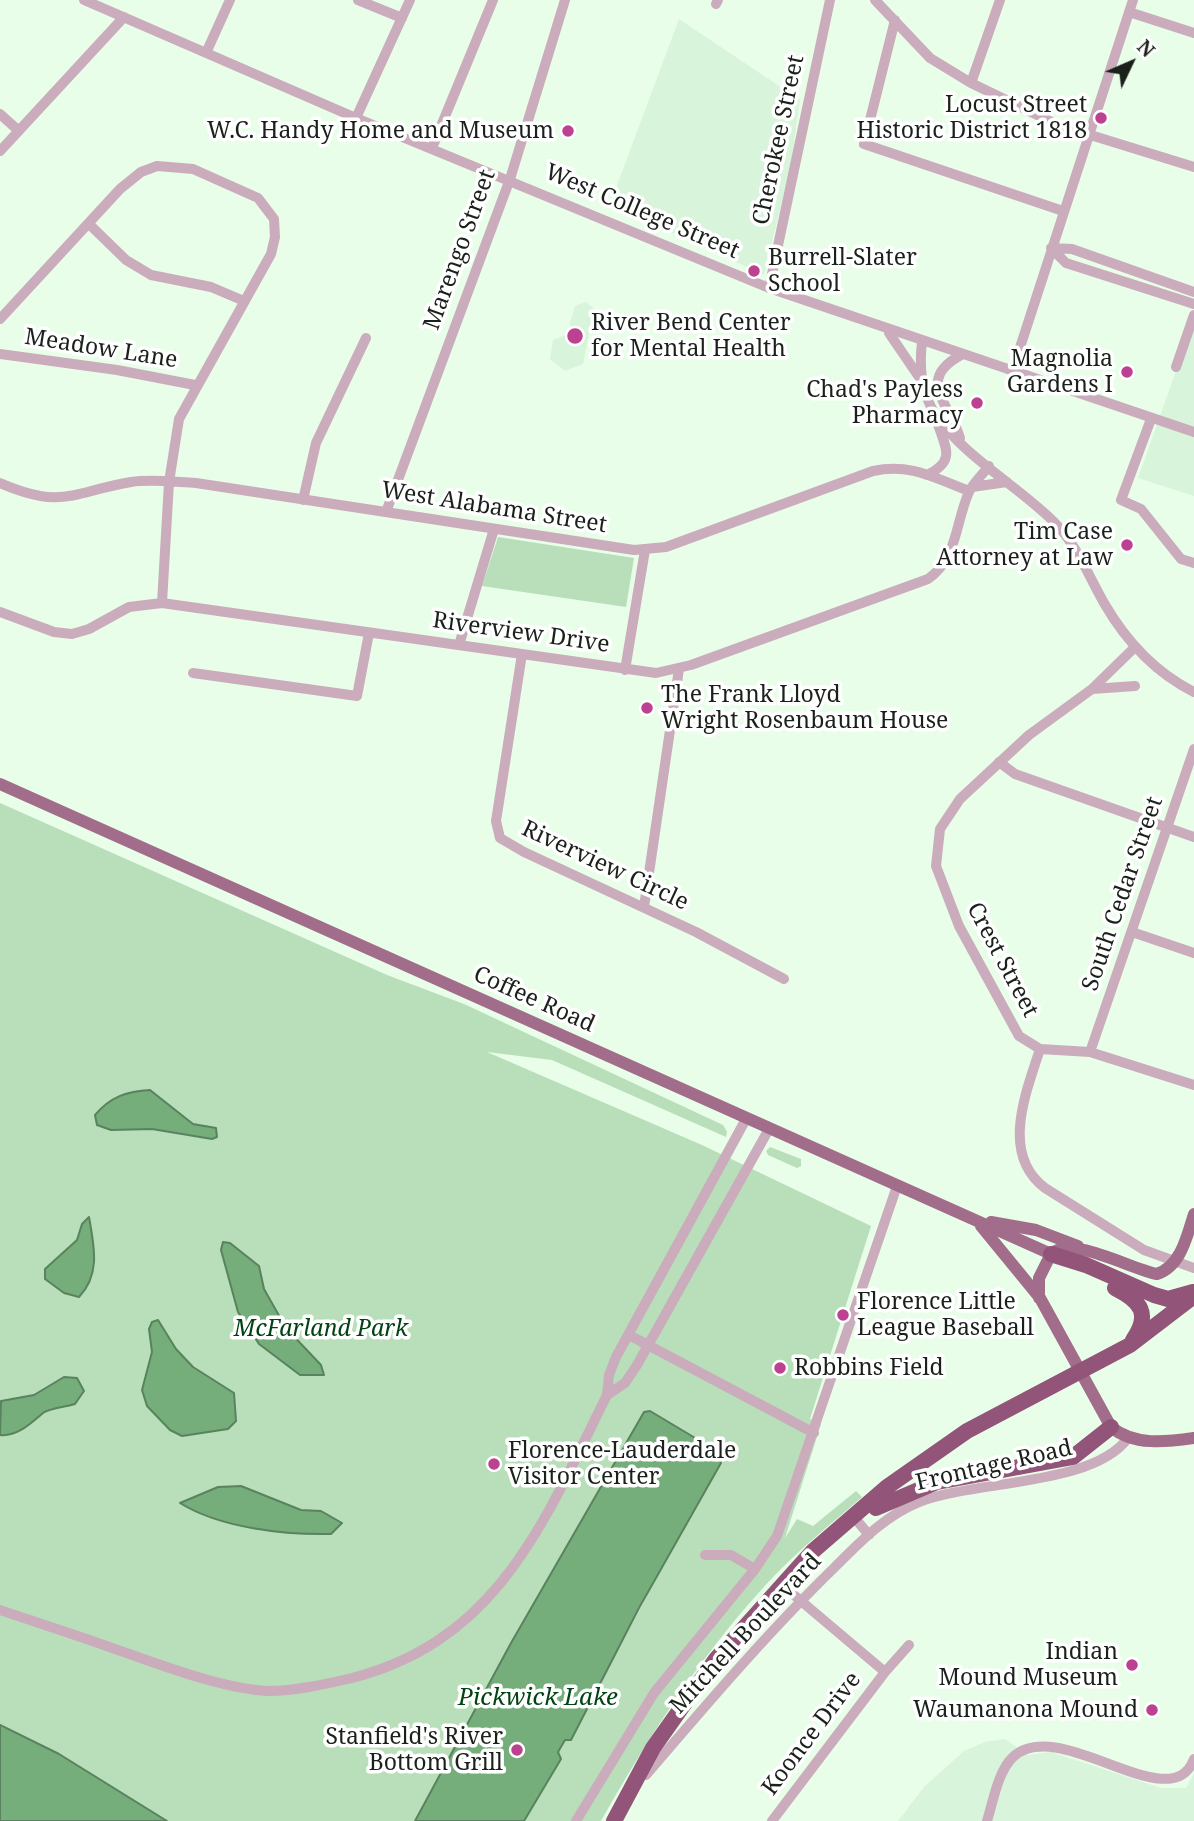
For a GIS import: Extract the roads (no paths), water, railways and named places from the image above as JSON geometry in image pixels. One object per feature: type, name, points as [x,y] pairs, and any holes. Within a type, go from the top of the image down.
[{"type":"highway","points":[[1051,1254],[1086,1265],[1168,1299],[1194,1294]]},
{"type":"highway","points":[[1051,1254],[1136,1301],[1143,1317],[1142,1328],[1130,1345]]},
{"type":"highway","points":[[1100,1364],[1130,1345],[1194,1294]]},
{"type":"highway","points":[[614,1821],[653,1748],[716,1659],[813,1551],[861,1508],[923,1461],[990,1418],[1144,1344],[1194,1308]]},
{"type":"highway","points":[[622,1821],[646,1775],[711,1678],[788,1590],[864,1529],[876,1508],[962,1446],[1062,1384]]},
{"type":"highway","points":[[876,1508],[937,1482],[1073,1457],[1111,1427]]},
{"type":"main road","name":"Coffee Road","points":[[0,784],[1051,1254]]},
{"type":"main road","points":[[974,1218],[1035,1230],[1157,1274],[1168,1270],[1176,1261],[1194,1214]]},
{"type":"main road","points":[[974,1218],[996,1241],[1040,1298],[1111,1427],[1128,1438],[1152,1441],[1194,1438]]},
{"type":"main road","points":[[1040,1298],[1038,1278],[1051,1254],[1059,1249],[1086,1250]]},
{"type":"street","name":"West College Street","points":[[84,0],[106,4],[124,17],[356,118],[510,179],[769,288],[1194,432]]},
{"type":"street","points":[[206,53],[230,0]]},
{"type":"street","points":[[358,0],[402,18]]},
{"type":"street","points":[[356,118],[410,0]]},
{"type":"street","points":[[432,148],[493,0]]},
{"type":"street","name":"Marengo Street","points":[[386,512],[510,179],[565,0]]},
{"type":"street","name":"Cherokee Street","points":[[769,288],[830,0]]},
{"type":"street","points":[[875,0],[930,58],[971,83],[1089,137],[1194,167]]},
{"type":"street","points":[[971,83],[1000,0]]},
{"type":"street","points":[[1012,372],[1133,0]]},
{"type":"street","points":[[1129,12],[1194,33]]},
{"type":"street","points":[[0,151],[124,17]]},
{"type":"street","points":[[895,20],[864,144],[1063,211]]},
{"type":"street","points":[[0,114],[19,131]]},
{"type":"street","points":[[0,319],[133,177],[166,165],[193,169],[251,193],[265,204],[274,219],[275,237],[271,254],[179,419],[169,482],[162,603]]},
{"type":"street","points":[[89,224],[126,260],[151,275],[211,286],[244,301]]},
{"type":"street","points":[[1051,248],[1072,249],[1194,291]]},
{"type":"street","points":[[1051,248],[1066,263],[1194,304]]},
{"type":"street","points":[[1176,368],[1194,316]]},
{"type":"street","points":[[887,330],[923,383]]},
{"type":"street","points":[[303,500],[316,443],[366,338]]},
{"type":"street","points":[[922,342],[920,369],[923,383],[947,451],[943,465],[927,475]]},
{"type":"street","name":"Meadow Lane","points":[[0,354],[117,370],[195,386]]},
{"type":"street","points":[[961,355],[942,366],[937,375],[937,386],[955,421],[961,441]]},
{"type":"street","points":[[936,414],[961,441],[1066,535],[1134,648],[1170,678],[1194,692]]},
{"type":"street","points":[[1151,419],[1121,500],[1141,509],[1181,558],[1194,563]]},
{"type":"street","name":"West Alabama Street","points":[[0,483],[28,494],[64,498],[134,482],[169,482],[241,489],[645,550],[666,547],[873,471],[903,466],[971,489]]},
{"type":"street","name":"Riverview Drive","points":[[0,612],[54,632],[72,634],[89,629],[129,607],[162,603],[656,673],[679,669],[928,579],[942,567],[951,552],[971,489],[989,466]]},
{"type":"street","points":[[971,489],[1007,482]]},
{"type":"street","points":[[459,645],[494,529]]},
{"type":"street","points":[[625,670],[645,550]]},
{"type":"street","points":[[193,673],[357,696],[369,634]]},
{"type":"street","name":"Crest Street","points":[[1134,648],[1092,689],[1043,723],[999,762],[948,813],[938,838],[936,866],[959,926],[995,988],[1009,1021],[1018,1036],[1040,1049],[1026,1095],[1019,1131],[1023,1159],[1031,1176],[1045,1188],[1144,1250],[1194,1268]]},
{"type":"street","name":"Riverview Circle","points":[[522,654],[496,830],[508,844],[645,907],[783,979]]},
{"type":"street","points":[[645,907],[679,669]]},
{"type":"street","points":[[1092,689],[1135,686]]},
{"type":"street","name":"South Cedar Street","points":[[1090,1052],[1194,749]]},
{"type":"street","points":[[999,762],[1015,774],[1194,836]]},
{"type":"street","points":[[1132,932],[1194,953]]},
{"type":"street","points":[[1040,1049],[1090,1052],[1194,1084]]},
{"type":"street","points":[[0,1610],[163,1665],[216,1681],[268,1691],[330,1683],[387,1667],[443,1638],[470,1617],[503,1583],[519,1560],[607,1395],[609,1375],[629,1335],[746,1119]]},
{"type":"street","points":[[607,1395],[625,1382],[649,1346],[768,1129]]},
{"type":"street","points":[[576,1821],[659,1685],[755,1569],[780,1528],[897,1186]]},
{"type":"street","points":[[629,1335],[814,1433]]},
{"type":"street","name":"Frontage Road","points":[[864,1529],[917,1503],[961,1490],[1079,1469],[1113,1456],[1128,1438]]},
{"type":"street","name":"Mitchell Boulevard","points":[[646,1775],[864,1529]]},
{"type":"street","points":[[705,1555],[731,1555],[755,1569]]},
{"type":"street","points":[[788,1590],[884,1672]]},
{"type":"street","name":"Koonce Drive","points":[[772,1821],[884,1672],[909,1645]]},
{"type":"street","points":[[986,1821],[1006,1767],[1024,1748],[1041,1744],[1059,1747],[1163,1779],[1180,1776],[1189,1770],[1194,1759]]},
{"type":"water","points":[[150,1090],[193,1124],[216,1128],[217,1137],[212,1139],[152,1129],[111,1130],[97,1125],[95,1115],[113,1099]]},
{"type":"water","points":[[89,1217],[94,1249],[93,1269],[91,1279],[79,1297],[64,1293],[45,1279],[45,1269],[77,1240],[82,1224]]},
{"type":"water","points":[[223,1242],[230,1243],[259,1266],[264,1289],[286,1328],[321,1365],[324,1375],[300,1375],[259,1344],[238,1312],[221,1250]]},
{"type":"water","points":[[158,1320],[176,1349],[193,1367],[234,1393],[236,1421],[228,1429],[182,1436],[170,1430],[147,1406],[142,1390],[152,1352],[149,1329],[152,1322]]},
{"type":"water","points":[[64,1377],[77,1378],[84,1391],[75,1404],[46,1411],[18,1432],[0,1435],[1,1401],[34,1395]]},
{"type":"water","name":"Pickwick Lake","points":[[650,1411],[717,1451],[721,1463],[639,1608],[571,1740],[565,1740],[558,1752],[561,1759],[524,1821],[415,1821],[511,1643],[644,1412]]},
{"type":"water","points":[[241,1486],[301,1510],[321,1511],[342,1523],[331,1534],[274,1531],[214,1519],[180,1503],[218,1487]]},
{"type":"water","points":[[0,1725],[59,1754],[167,1821],[0,1821]]},
{"type":"place","name":"Locust Street Historic District 1818","points":[[1101,118]]},
{"type":"place","name":"W.C. Handy Home and Museum","points":[[568,131]]},
{"type":"place","name":"Burrell-Slater School","points":[[754,271]]},
{"type":"place","name":"River Bend Center for Mental Health","points":[[575,336]]},
{"type":"place","name":"Magnolia Gardens I","points":[[1127,372]]},
{"type":"place","name":"Chad's Payless Pharmacy","points":[[977,403]]},
{"type":"place","name":"Tim Case Attorney at Law","points":[[1127,545]]},
{"type":"place","name":"The Frank Lloyd Wright Rosenbaum House","points":[[647,708]]},
{"type":"place","name":"Florence Little League Baseball","points":[[843,1315]]},
{"type":"place","name":"Robbins Field","points":[[780,1368]]},
{"type":"place","name":"Florence-Lauderdale Visitor Center","points":[[494,1464]]},
{"type":"place","name":"Indian Mound Museum","points":[[1132,1665]]},
{"type":"place","name":"Waumanona Mound","points":[[1152,1710]]},
{"type":"place","name":"Stanfield's River Bottom Grill","points":[[517,1750]]},
{"type":"park label","name":"McFarland Park","points":[[321,1329]]}]
